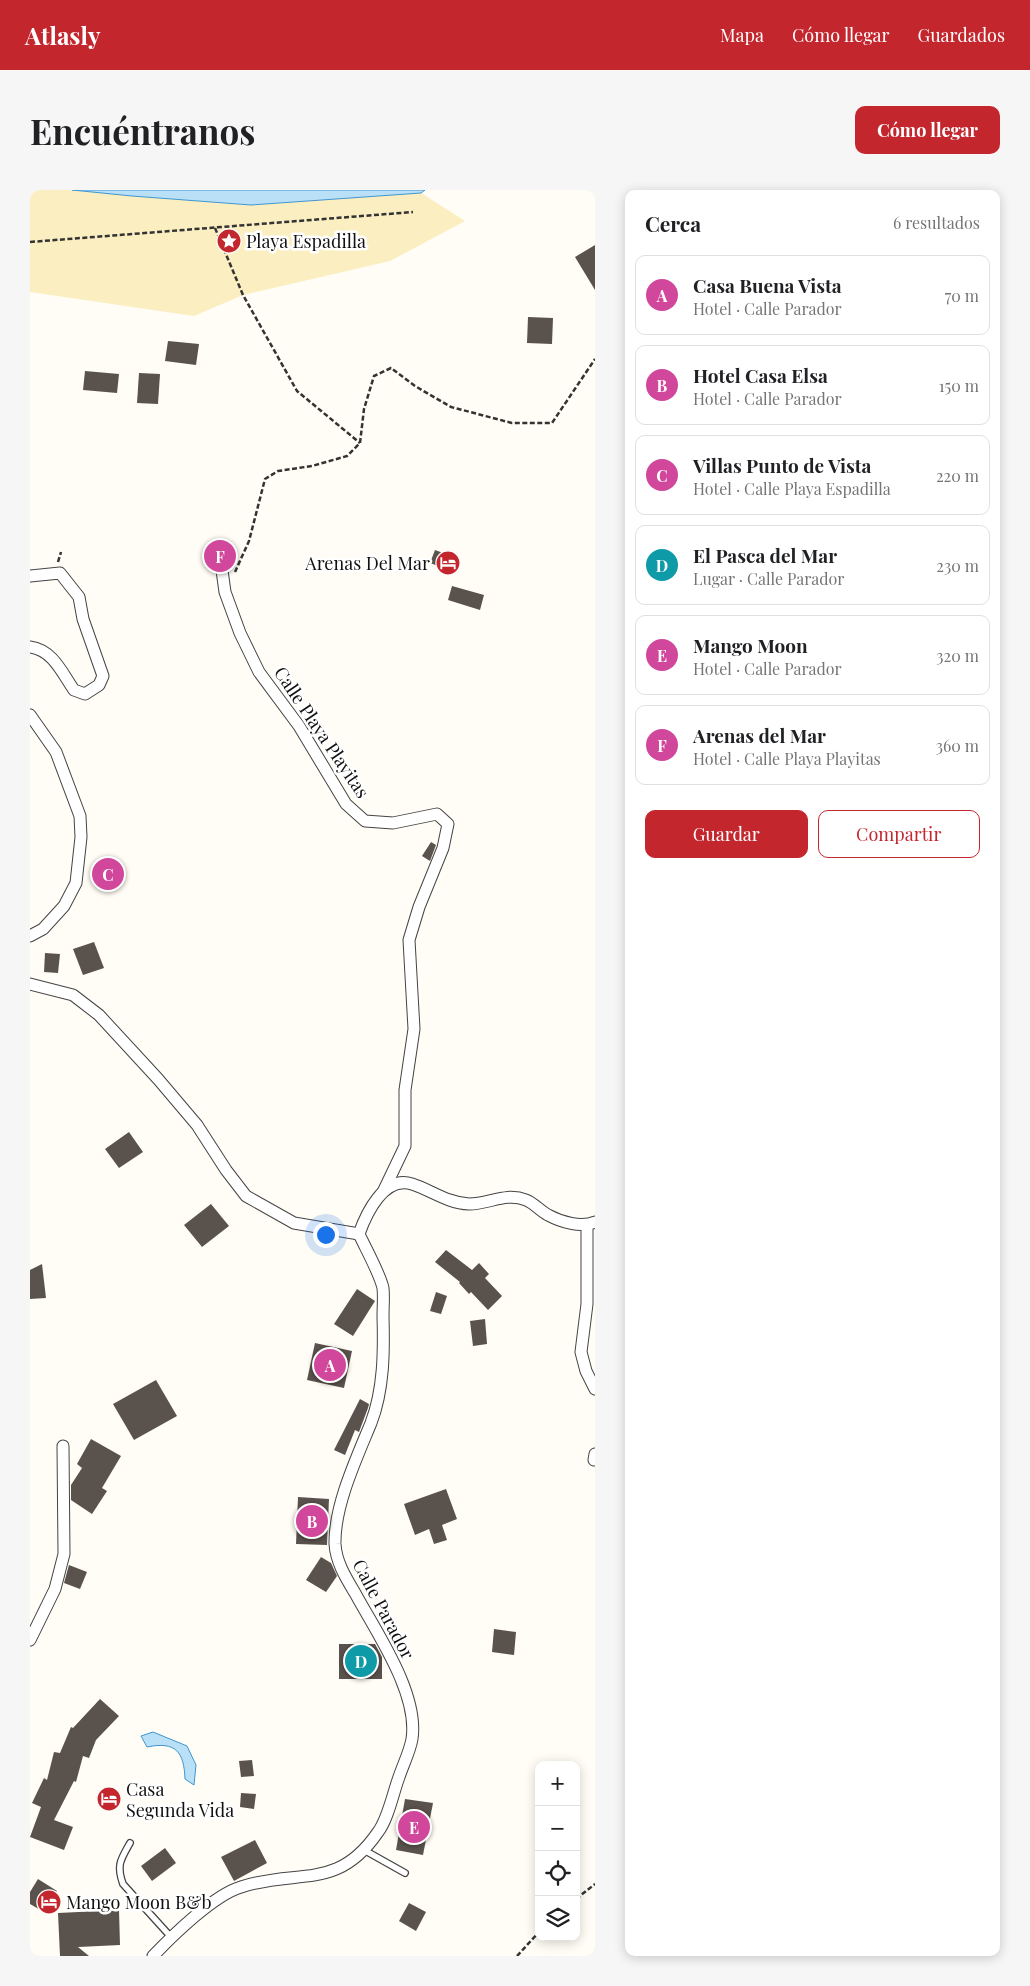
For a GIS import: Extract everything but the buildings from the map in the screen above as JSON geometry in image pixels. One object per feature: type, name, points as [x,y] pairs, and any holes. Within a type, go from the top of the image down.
[{"type":"street","name":"Calle Playa Playitas","points":[[220,556],[225,592],[240,633],[259,672],[299,726],[346,804],[365,821],[393,823],[437,814],[448,824],[443,848],[419,907],[409,940],[414,1029],[405,1090],[405,1146],[382,1193]]},
{"type":"street","points":[[30,576],[60,573],[79,597],[83,619],[103,676],[99,685],[86,694],[74,690],[51,656],[30,647]]},
{"type":"street","points":[[30,715],[60,760],[80,816],[81,838],[76,883],[64,906],[44,930],[30,936]]},
{"type":"street","points":[[30,984],[72,995],[99,1015],[197,1125],[226,1170],[246,1196],[294,1223],[359,1234],[365,1218],[382,1193],[399,1183],[407,1183],[441,1197],[467,1204],[514,1197],[527,1200],[548,1215],[591,1224],[587,1304],[581,1352],[586,1371],[595,1388]]},
{"type":"street","name":"Calle Parador","points":[[153,1956],[171,1937],[215,1902],[238,1887],[254,1883],[318,1876],[342,1868],[364,1850],[380,1830],[412,1739],[412,1718],[407,1697],[396,1668],[343,1572],[337,1558],[335,1543],[338,1520],[349,1479],[380,1395],[382,1288],[359,1234]]},
{"type":"street","points":[[30,1640],[55,1590],[64,1554],[63,1446]]},
{"type":"lane","points":[[130,1843],[118,1865],[123,1884],[171,1937]]},
{"type":"lane","points":[[364,1850],[405,1873]]},
{"type":"path","points":[[30,242],[413,212]]},
{"type":"path","points":[[215,228],[243,295],[297,391],[360,443]]},
{"type":"path","points":[[225,592],[249,541],[265,479],[278,471],[312,466],[347,456],[360,443],[364,409],[374,376],[391,368],[415,386],[451,407],[512,423],[552,422],[595,359]]},
{"type":"path","points":[[580,1896],[595,1884]]},
{"type":"path","points":[[517,1956],[535,1936]]},
{"type":"sand","name":"Playa Espadilla","points":[[30,190],[72,190],[251,205],[421,193],[465,221],[390,261],[243,295],[194,316],[30,292]]},
{"type":"water","points":[[72,190],[425,190],[421,193],[251,205]]},
{"type":"water","points":[[153,1732],[187,1746],[196,1765],[194,1785],[185,1779],[183,1762],[180,1755],[172,1747],[147,1747],[141,1736]]},
{"type":"place","name":"Playa Espadilla","points":[[229,241]]},
{"type":"place","name":"Arenas del Mar","points":[[220,556]]},
{"type":"place","name":"Arenas Del Mar","points":[[448,563]]},
{"type":"place","name":"Villas Punto de Vista","points":[[108,874]]},
{"type":"place","name":"Casa Buena Vista","points":[[330,1365]]},
{"type":"place","name":"Hotel Casa Elsa","points":[[312,1521]]},
{"type":"place","name":"El Pasca del Mar","points":[[361,1661]]},
{"type":"place","name":"Casa Segunda Vida","points":[[109,1799]]},
{"type":"place","name":"Mango Moon","points":[[414,1827]]},
{"type":"place","name":"Mango Moon B&b","points":[[49,1902]]}]
